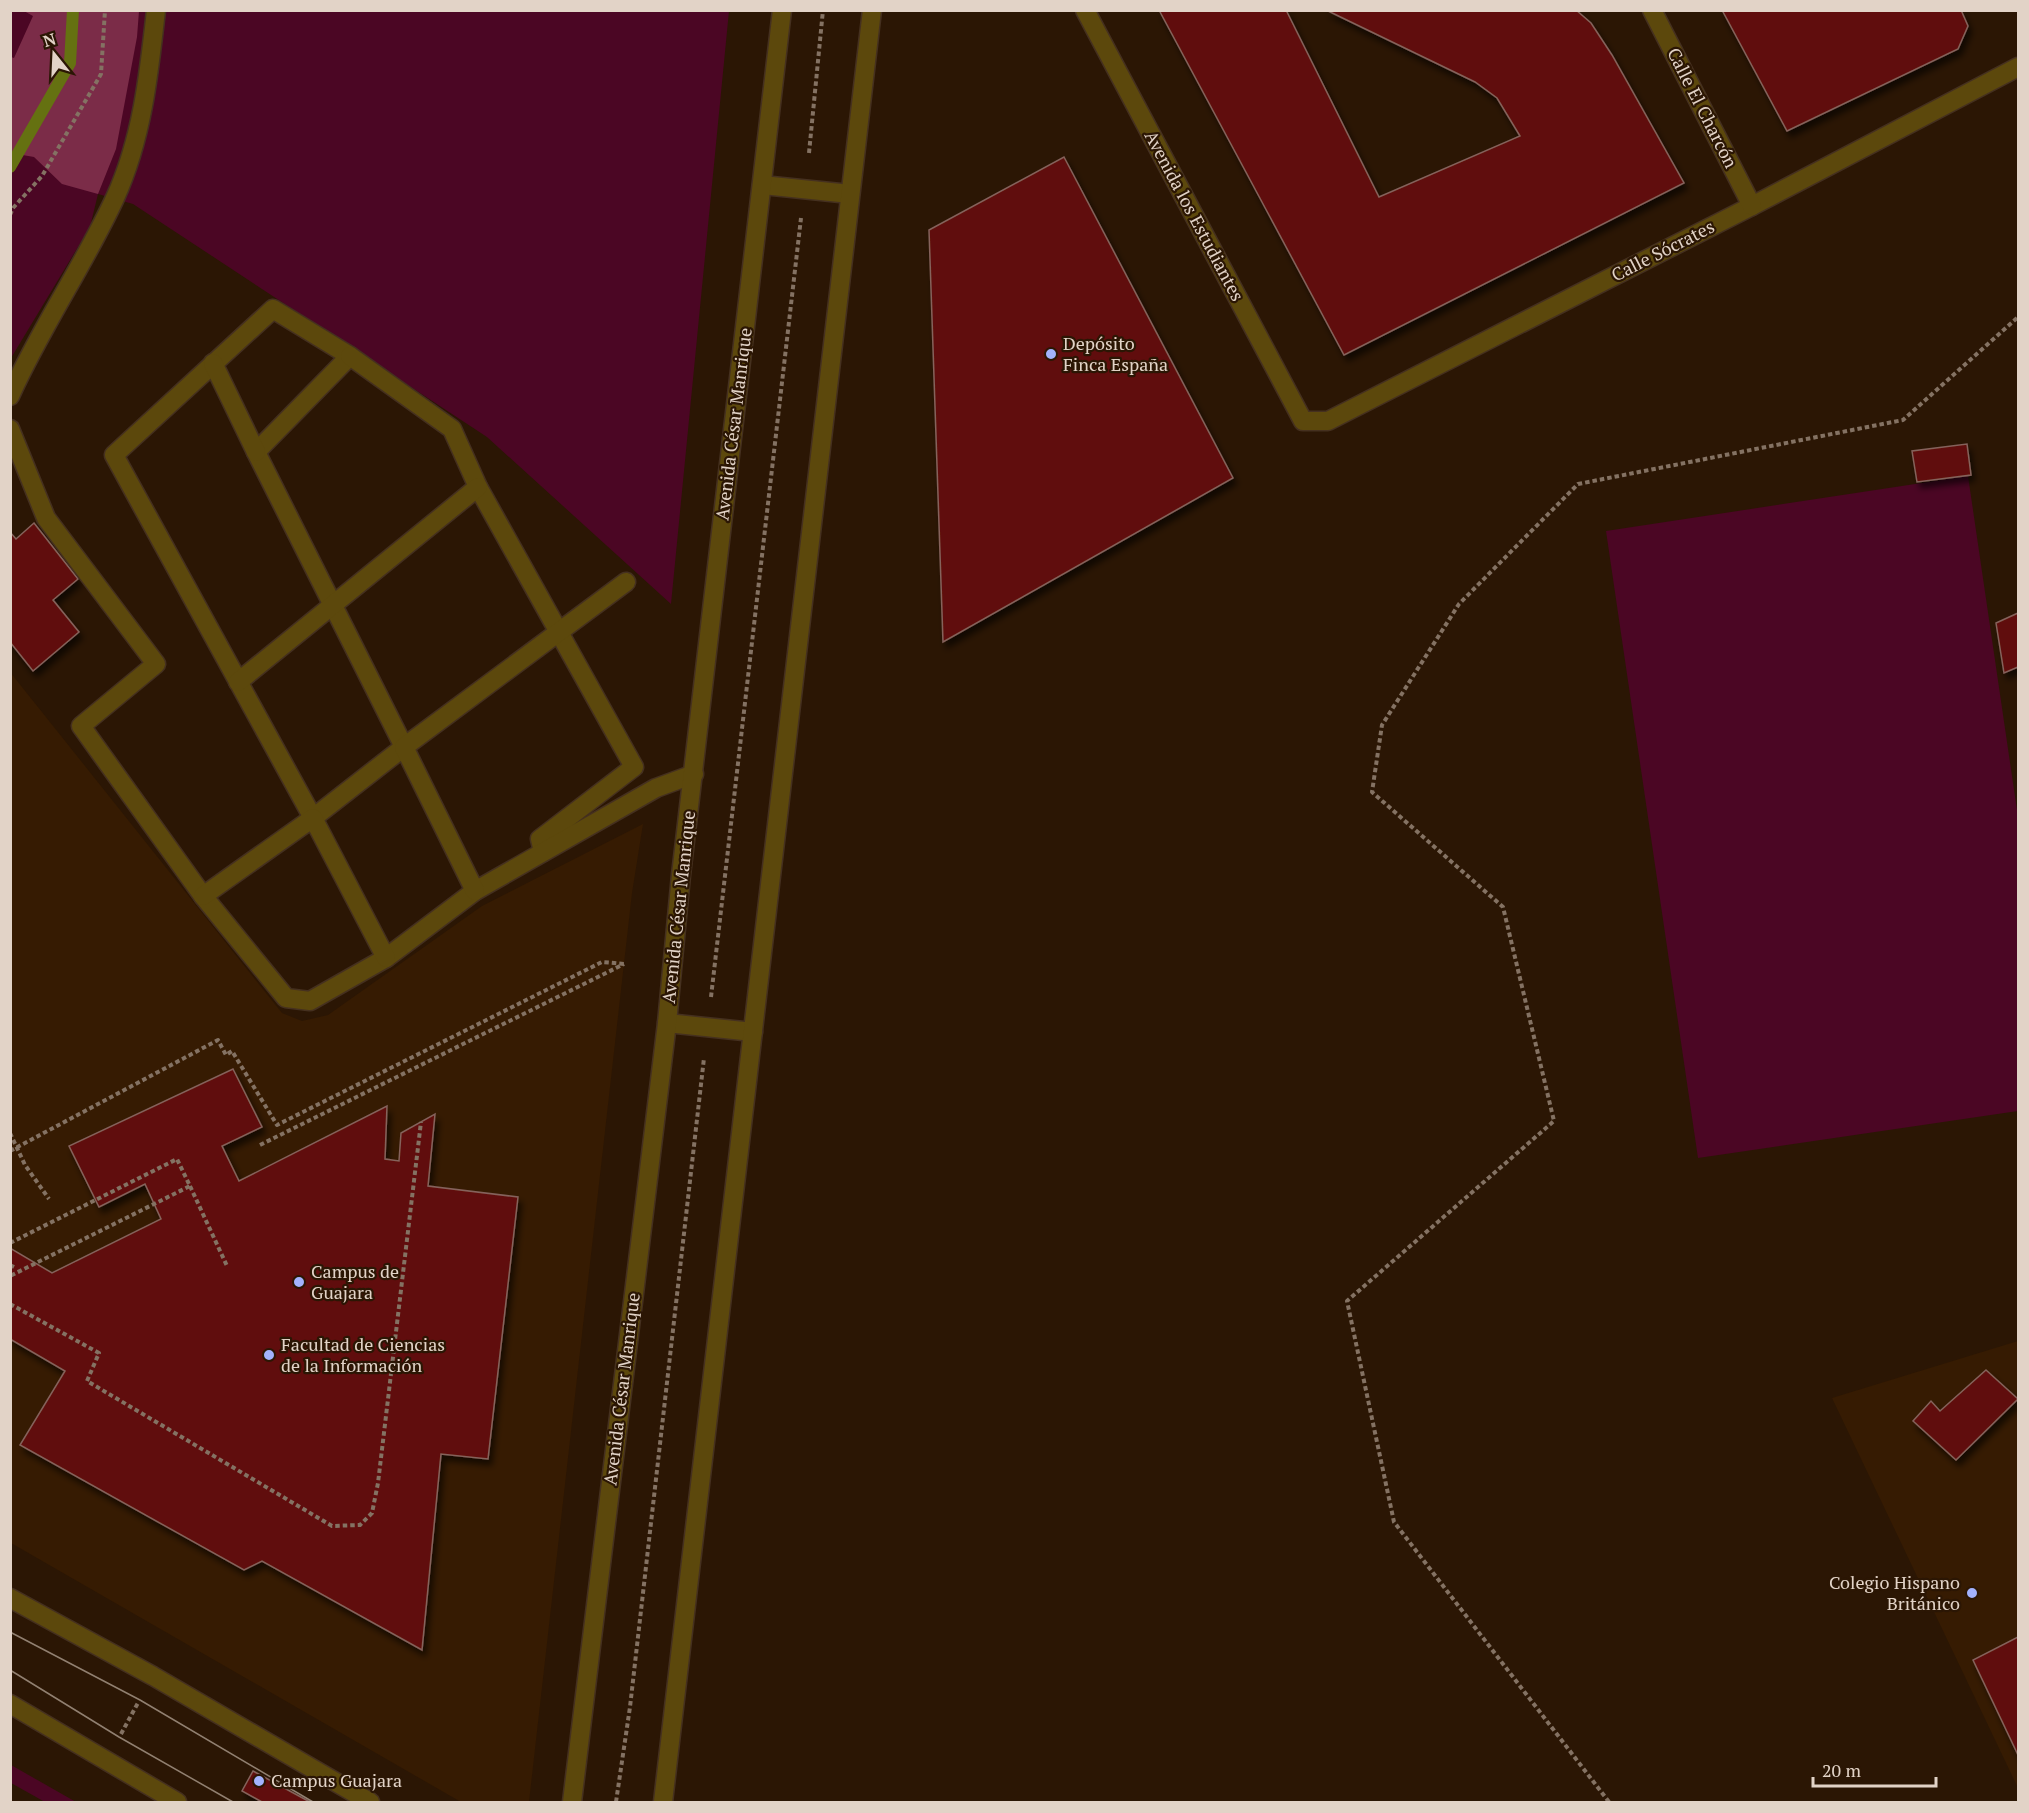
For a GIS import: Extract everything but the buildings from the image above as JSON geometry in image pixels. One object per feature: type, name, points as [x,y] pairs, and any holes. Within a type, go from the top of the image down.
[{"type":"street","points":[[10,396],[28,356],[116,196],[141,121],[156,10]]},
{"type":"street","name":"Avenida César Manrique","points":[[572,1803],[667,1023],[782,10]]},
{"type":"street","points":[[663,1803],[872,10]]},
{"type":"street","name":"Avenida los Estudiantes","points":[[1085,10],[1304,421]]},
{"type":"street","name":"Calle El Charcón","points":[[1652,10],[1752,206]]},
{"type":"street","name":"Calle Sócrates","points":[[1304,421],[1328,421],[1752,206],[2019,67]]},
{"type":"street","points":[[762,185],[850,194]]},
{"type":"street","points":[[386,958],[313,818],[114,455],[273,309],[350,356],[452,429],[478,488],[560,630],[634,767],[540,839],[543,852]]},
{"type":"street","points":[[256,452],[350,356]]},
{"type":"street","points":[[213,363],[475,891]]},
{"type":"street","points":[[10,429],[46,518],[156,664],[81,726],[203,896],[286,998],[309,1001],[386,958],[475,891],[656,788],[694,774]]},
{"type":"street","points":[[238,682],[478,488]]},
{"type":"street","points":[[203,896],[313,818],[404,747],[626,582]]},
{"type":"street","points":[[667,1023],[753,1032]]},
{"type":"street","points":[[10,1598],[153,1676],[370,1803]]},
{"type":"street","points":[[10,1704],[177,1803]]},
{"type":"path","points":[[10,215],[13,208],[42,176],[101,74],[105,10]]},
{"type":"path","points":[[809,153],[824,10]]},
{"type":"path","points":[[712,985],[801,216]]},
{"type":"path","points":[[1609,1803],[1394,1522],[1347,1301],[1554,1121],[1503,907],[1372,792],[1382,725],[1459,604],[1578,484],[1903,420],[2019,318]]},
{"type":"path","points":[[10,1150],[218,1040],[226,1055],[232,1052],[277,1125],[602,962],[625,964],[260,1145]]},
{"type":"path","points":[[616,1803],[627,1730],[708,1027]]},
{"type":"path","points":[[10,1304],[99,1353],[87,1381],[332,1526],[360,1526],[372,1514],[378,1483],[421,1122]]},
{"type":"path","points":[[10,1133],[25,1165],[49,1200]]},
{"type":"path","points":[[10,1243],[177,1159],[227,1266]]},
{"type":"path","points":[[10,1276],[190,1186]]},
{"type":"path","points":[[119,1737],[140,1700]]},
{"type":"shaded area","points":[[11,11],[729,11],[671,604],[487,437],[133,204],[98,194],[90,227],[11,358]]},
{"type":"shaded area","points":[[24,11],[139,11],[137,37],[116,149],[98,194],[62,184],[34,157],[11,153],[11,57],[14,58],[33,16]]},
{"type":"shaded area","points":[[1968,476],[2018,817],[2018,1111],[1698,1158],[1606,531]]},
{"type":"shaded area","name":"Campus de Guajara","points":[[10,672],[282,1013],[302,1021],[328,1015],[482,906],[643,824],[632,893],[529,1802],[461,1802],[11,1543]]},
{"type":"shaded area","name":"Colegio Hispano Británico","points":[[2018,1341],[2018,1788],[1832,1398]]},
{"type":"shaded area","points":[[11,1765],[76,1802],[45,1802],[11,1783]]},
{"type":"waterway","points":[[10,167],[70,63],[73,10]]},
{"type":"tram line","points":[[10,1632],[140,1700],[313,1802]]},
{"type":"tram line","points":[[10,1670],[119,1737],[233,1802]]},
{"type":"place","name":"Depósito Finca España","points":[[1051,354]]},
{"type":"place","name":"Campus de Guajara","points":[[299,1282]]},
{"type":"place","name":"Facultad de Ciencias de la Información","points":[[269,1355]]},
{"type":"place","name":"Colegio Hispano Británico","points":[[1972,1593]]},
{"type":"place","name":"Campus Guajara","points":[[259,1781]]}]
